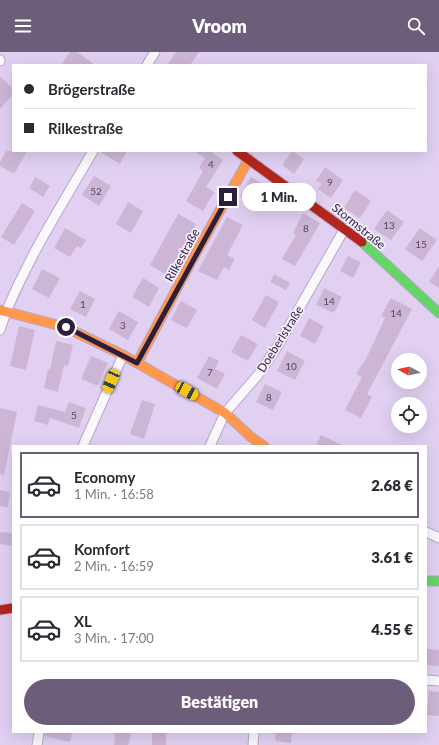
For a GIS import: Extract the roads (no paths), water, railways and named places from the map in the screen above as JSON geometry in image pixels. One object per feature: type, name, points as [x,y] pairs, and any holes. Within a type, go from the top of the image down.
[{"type":"street","points":[[148,64],[155,52]]},
{"type":"street","points":[[0,330],[3,311],[45,233],[92,152]]},
{"type":"street","name":"Stormstraße","points":[[238,152],[363,242],[421,298],[439,313]]},
{"type":"street","name":"Rilkestraße","points":[[137,363],[192,260],[249,159]]},
{"type":"street","name":"Doeberlstraße","points":[[210,445],[225,413],[258,375],[277,347],[345,228]]},
{"type":"street","points":[[3,311],[66,327],[122,355],[225,413],[251,437],[263,445]]},
{"type":"street","points":[[83,445],[122,355]]},
{"type":"street","points":[[427,532],[439,538]]},
{"type":"street","points":[[427,581],[439,581]]},
{"type":"street","points":[[0,610],[12,608]]},
{"type":"street","points":[[427,680],[439,681]]},
{"type":"street","points":[[37,745],[40,733]]},
{"type":"street","points":[[253,745],[254,733]]}]
